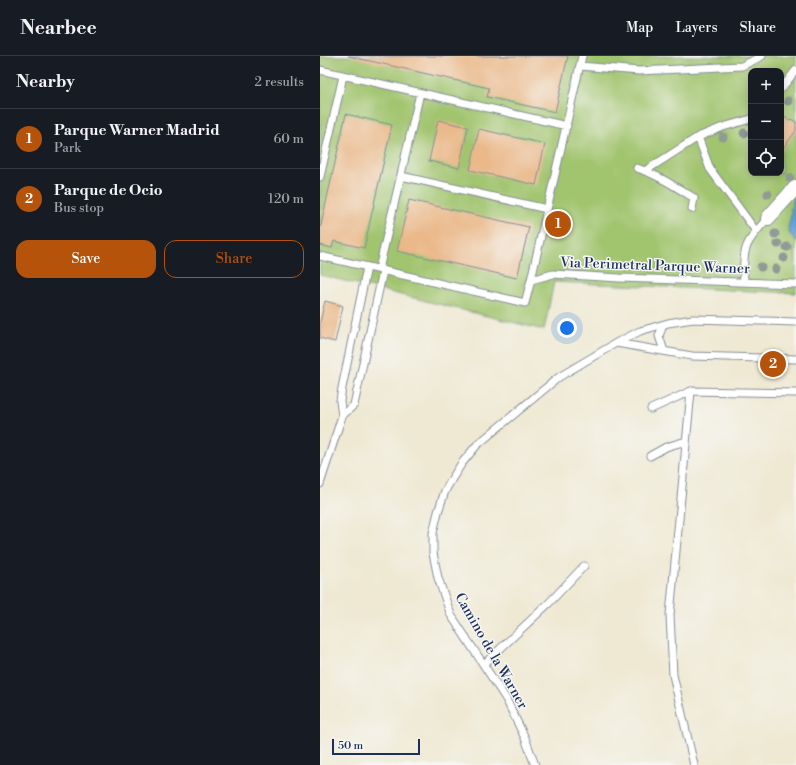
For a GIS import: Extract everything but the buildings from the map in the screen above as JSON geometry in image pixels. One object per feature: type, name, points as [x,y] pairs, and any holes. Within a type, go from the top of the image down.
[{"type":"street","points":[[768,218],[796,187]]},
{"type":"lane","points":[[320,256],[525,302],[582,56]]},
{"type":"lane","points":[[580,66],[639,71],[742,66],[762,56]]},
{"type":"lane","points":[[320,70],[567,126]]},
{"type":"lane","points":[[784,85],[796,70]]},
{"type":"lane","points":[[320,177],[343,76]]},
{"type":"lane","points":[[342,416],[354,405],[381,270],[420,93]]},
{"type":"lane","points":[[645,171],[698,137],[723,127],[748,120]]},
{"type":"lane","points":[[698,137],[710,169],[756,231]]},
{"type":"lane","points":[[637,168],[672,184],[694,198],[692,209]]},
{"type":"lane","points":[[401,176],[547,209]]},
{"type":"lane","points":[[744,282],[744,253],[750,238],[768,218]]},
{"type":"lane","points":[[320,484],[342,416],[340,401],[342,388],[367,267]]},
{"type":"lane","name":"Via Perimetral Parque Warner","points":[[531,280],[553,274],[619,278],[796,284]]},
{"type":"lane","name":"Camino de la Warner","points":[[535,765],[525,738],[509,706],[484,664],[451,615],[438,578],[433,553],[433,532],[445,491],[462,463],[477,445],[558,377],[616,343],[640,331],[693,319],[796,322]]},
{"type":"lane","points":[[663,325],[659,336],[664,351]]},
{"type":"lane","points":[[616,343],[692,356],[796,359]]},
{"type":"lane","points":[[651,409],[691,391],[796,393]]},
{"type":"lane","points":[[691,391],[670,615],[673,675],[694,765]]},
{"type":"lane","points":[[650,456],[666,447],[686,441]]},
{"type":"lane","points":[[484,664],[549,603],[584,566]]},
{"type":"green space","points":[[320,56],[796,56],[796,293],[554,282],[544,330],[320,275]]},
{"type":"water","points":[[795,195],[796,241],[790,234],[788,227]]},
{"type":"place","name":"Parque Warner Madrid","points":[[558,224]]},
{"type":"place","name":"Parque de Ocio","points":[[773,364]]}]
